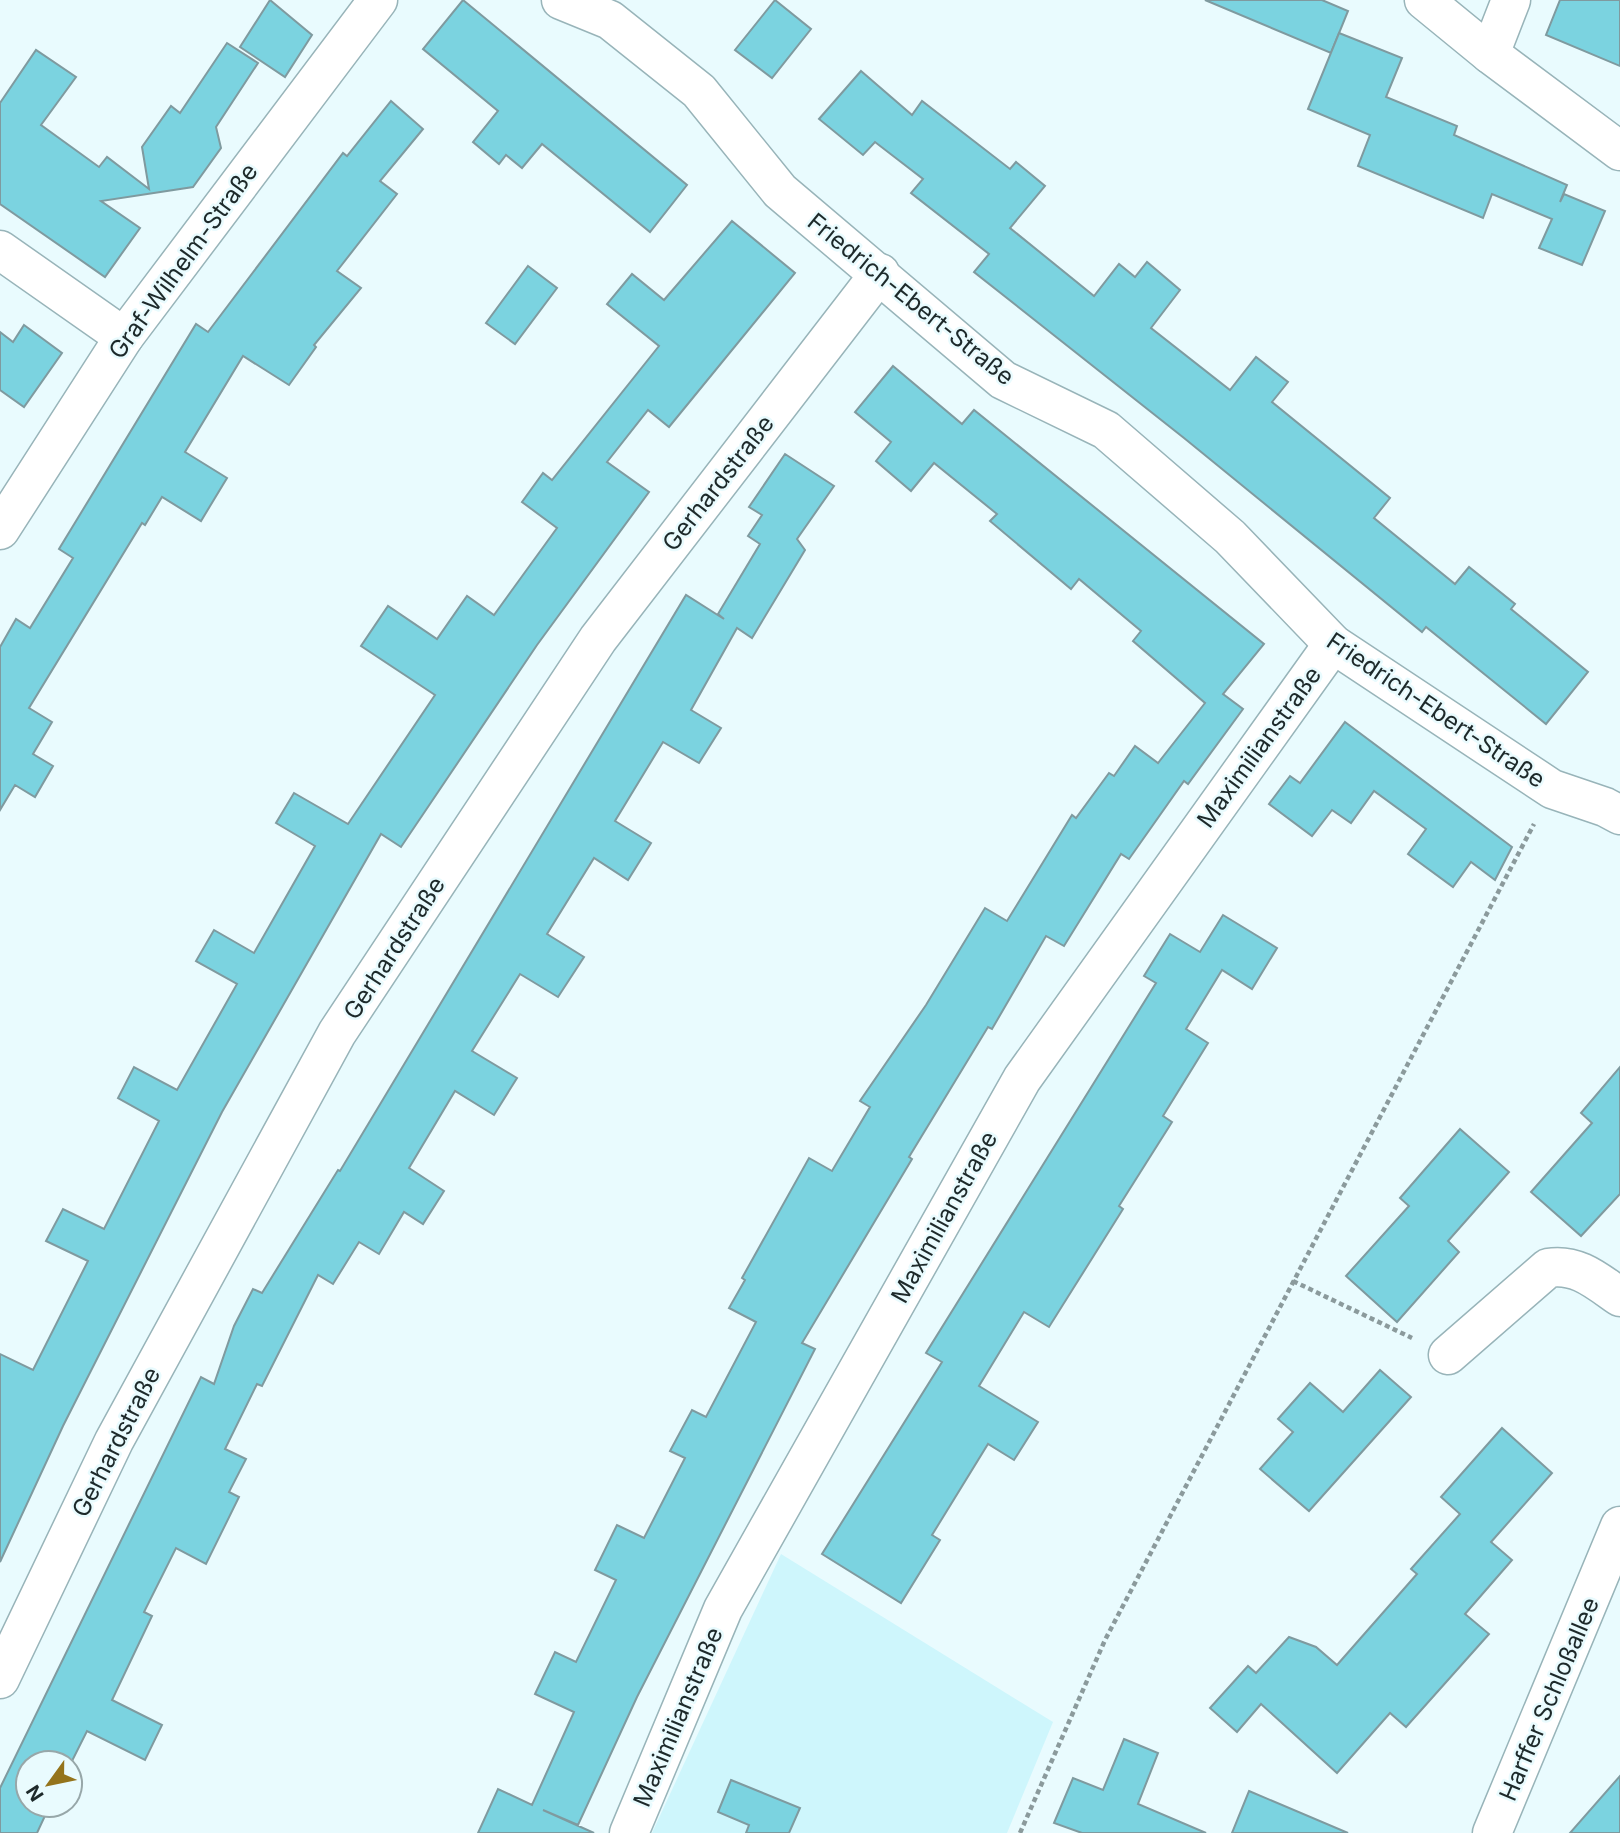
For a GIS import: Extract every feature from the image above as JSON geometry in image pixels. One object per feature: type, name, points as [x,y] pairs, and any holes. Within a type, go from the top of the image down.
[{"type":"street","name":"Graf-Wilhelm-Straße","points":[[0,530],[124,337],[378,0]]},
{"type":"street","name":"Friedrich-Ebert-Straße","points":[[561,0],[610,20],[699,91],[780,191],[1003,380],[1106,430],[1230,537],[1333,644],[1552,789],[1605,807],[1620,816]]},
{"type":"street","points":[[1424,0],[1490,54],[1620,151]]},
{"type":"street","points":[[1490,54],[1511,0]]},
{"type":"street","points":[[0,250],[124,337]]},
{"type":"street","name":"Gerhardstraße","points":[[0,1679],[114,1441],[337,1033],[598,639],[880,274]]},
{"type":"street","name":"Maximilianstraße","points":[[629,1833],[723,1609],[1022,1079],[1333,644]]},
{"type":"street","points":[[1448,1355],[1548,1268],[1562,1266],[1578,1269],[1620,1297]]},
{"type":"street","name":"Harffer Schloßallee","points":[[1492,1833],[1620,1526]]},
{"type":"path","points":[[1020,1833],[1105,1640],[1552,789]]},
{"type":"path","points":[[1293,1281],[1448,1355]]},
{"type":"shaded area","points":[[781,1554],[1053,1722],[1007,1833],[652,1833]]},
{"type":"building","points":[[270,0],[312,35],[285,77],[240,47]]},
{"type":"building","points":[[463,0],[687,185],[650,232],[542,144],[522,168],[506,155],[499,164],[473,142],[498,111],[423,49]]},
{"type":"building","points":[[775,0],[811,29],[772,78],[735,50]]},
{"type":"building","points":[[1205,0],[1322,0],[1348,11],[1331,53]]},
{"type":"building","points":[[1560,0],[1620,0],[1620,66],[1546,35]]},
{"type":"building","points":[[1339,33],[1402,58],[1386,97],[1457,126],[1454,135],[1567,185],[1560,202],[1564,194],[1605,211],[1582,265],[1539,248],[1552,219],[1492,194],[1483,218],[1358,166],[1370,135],[1308,109]]},
{"type":"building","points":[[227,43],[258,63],[216,127],[221,148],[193,187],[101,201],[140,228],[105,277],[0,204],[0,103],[36,50],[76,77],[41,125],[99,167],[107,157],[149,189],[142,147],[171,106],[180,113]]},
{"type":"building","points":[[861,71],[912,115],[922,101],[1010,169],[1016,162],[1045,186],[1010,228],[1094,296],[1119,264],[1135,277],[1147,262],[1180,290],[1151,328],[1230,390],[1256,357],[1288,382],[1272,402],[1390,498],[1374,518],[1455,584],[1469,567],[1515,604],[1511,609],[1588,672],[1546,724],[1426,627],[1422,632],[1184,438],[974,272],[989,254],[911,193],[923,179],[875,142],[863,155],[819,119]]},
{"type":"building","points":[[391,101],[423,129],[380,181],[397,194],[337,271],[361,288],[314,345],[316,347],[289,385],[243,356],[185,452],[227,478],[201,521],[162,497],[145,525],[142,523],[29,708],[52,722],[33,754],[53,766],[35,797],[15,785],[0,810],[0,647],[16,619],[30,628],[73,558],[59,549],[196,324],[208,332],[343,153],[347,156]]},
{"type":"building","points":[[732,221],[795,273],[669,427],[648,410],[607,462],[649,492],[537,645],[401,847],[381,834],[222,1112],[63,1426],[0,1562],[0,1354],[33,1370],[88,1261],[46,1241],[63,1209],[104,1229],[159,1121],[118,1098],[134,1067],[177,1090],[237,984],[196,961],[214,930],[254,953],[315,846],[276,823],[294,793],[348,824],[435,695],[361,646],[388,606],[437,639],[467,596],[494,615],[557,528],[522,502],[543,473],[552,480],[659,346],[607,304],[632,274],[664,300]]},
{"type":"building","points":[[528,266],[557,288],[515,344],[486,323]]},
{"type":"building","points":[[24,325],[62,353],[24,407],[0,390],[0,332],[13,342]]},
{"type":"building","points":[[893,366],[962,424],[974,410],[1264,644],[1223,694],[1243,709],[1188,784],[1184,781],[1129,859],[1121,854],[1064,946],[1046,936],[992,1029],[988,1027],[909,1157],[912,1159],[802,1343],[815,1349],[637,1697],[578,1825],[543,1810],[594,1833],[478,1833],[498,1789],[532,1805],[574,1712],[535,1694],[555,1652],[576,1662],[616,1580],[595,1570],[617,1525],[644,1538],[685,1458],[670,1451],[692,1410],[706,1417],[756,1322],[729,1308],[745,1280],[742,1278],[809,1158],[832,1171],[870,1107],[860,1101],[926,1005],[985,908],[1007,921],[1072,815],[1076,818],[1109,773],[1114,776],[1135,746],[1158,763],[1205,703],[1133,641],[1141,631],[1079,579],[1071,589],[990,521],[997,514],[934,463],[911,491],[876,461],[891,442],[855,412]]},
{"type":"building","points":[[785,454],[834,486],[797,539],[805,550],[752,638],[737,628],[691,710],[721,728],[699,763],[663,742],[615,821],[651,843],[628,880],[594,858],[547,934],[584,957],[558,997],[520,974],[472,1051],[517,1078],[494,1115],[455,1091],[409,1168],[444,1191],[423,1224],[404,1212],[379,1254],[359,1242],[333,1284],[318,1275],[262,1386],[257,1384],[225,1449],[246,1459],[229,1492],[239,1497],[206,1564],[176,1548],[144,1612],[152,1616],[112,1700],[162,1725],[145,1760],[87,1731],[78,1749],[19,1749],[201,1377],[214,1384],[234,1326],[253,1289],[262,1293],[338,1170],[340,1171],[686,595],[724,619],[718,614],[760,544],[748,536],[762,515],[749,507]]},
{"type":"building","points":[[1345,722],[1512,847],[1495,880],[1471,862],[1453,887],[1408,854],[1426,829],[1374,791],[1351,823],[1332,810],[1312,836],[1269,804],[1290,776],[1300,783]]},
{"type":"building","points":[[1223,915],[1277,948],[1252,989],[1222,970],[1186,1029],[1208,1043],[1163,1116],[1172,1122],[1119,1206],[1123,1209],[1049,1327],[1024,1312],[979,1386],[1038,1422],[1014,1460],[988,1444],[932,1535],[940,1540],[901,1603],[822,1554],[942,1362],[926,1353],[1156,983],[1144,976],[1170,934],[1200,952]]},
{"type":"building","points":[[1620,1067],[1620,1194],[1581,1236],[1531,1192],[1592,1123],[1581,1113]]},
{"type":"building","points":[[1460,1129],[1509,1172],[1448,1241],[1459,1252],[1397,1322],[1346,1276],[1409,1206],[1400,1198]]},
{"type":"building","points":[[1380,1370],[1411,1397],[1309,1511],[1260,1469],[1293,1432],[1278,1419],[1310,1383],[1343,1412]]},
{"type":"building","points":[[1502,1428],[1552,1473],[1491,1542],[1512,1560],[1465,1614],[1489,1634],[1406,1727],[1390,1713],[1337,1773],[1261,1704],[1237,1732],[1210,1708],[1248,1666],[1256,1673],[1289,1637],[1316,1647],[1337,1665],[1417,1574],[1411,1569],[1460,1514],[1441,1497]]},
{"type":"building","points":[[1124,1739],[1158,1753],[1138,1804],[1206,1833],[1082,1833],[1054,1823],[1073,1778],[1103,1790]]},
{"type":"building","points":[[14,1759],[14,1819],[44,1819],[37,1833],[0,1833],[0,1788]]},
{"type":"building","points":[[1620,1776],[1620,1833],[1570,1833]]},
{"type":"building","points":[[731,1780],[800,1808],[789,1833],[746,1833],[749,1825],[718,1812]]},
{"type":"building","points":[[1249,1791],[1348,1833],[1232,1833]]}]
